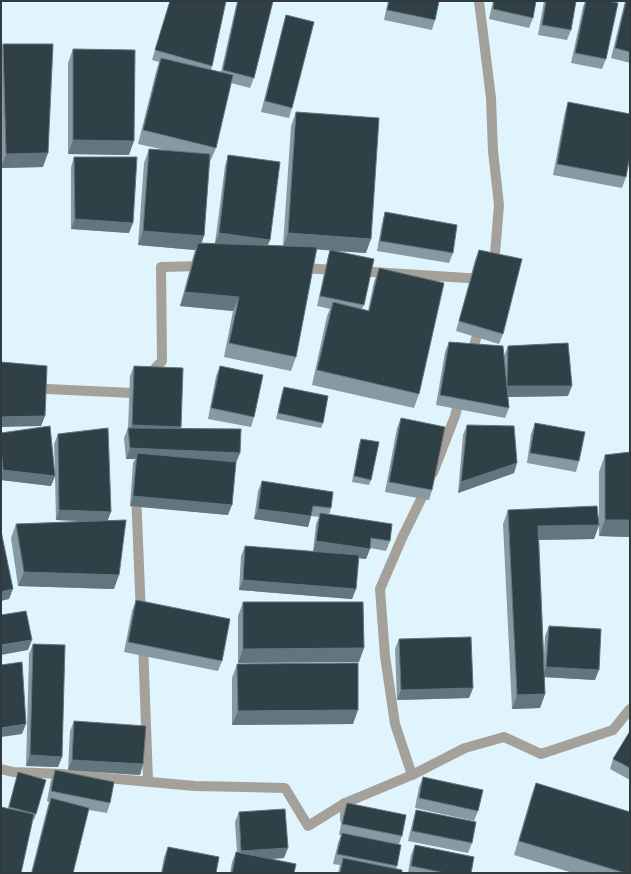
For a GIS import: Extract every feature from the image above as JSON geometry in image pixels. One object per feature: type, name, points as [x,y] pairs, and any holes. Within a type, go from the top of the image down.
[{"type":"street","points":[[479,1],[491,98],[493,151],[498,205],[494,272]]},
{"type":"street","points":[[47,388],[132,397],[162,362],[161,267],[212,265]]},
{"type":"street","points":[[293,267],[493,280],[491,287]]},
{"type":"street","points":[[468,370],[483,316]]},
{"type":"street","points":[[412,775],[395,724],[385,656],[380,589],[402,538],[431,478],[455,416],[464,385]]},
{"type":"street","points":[[136,480],[148,781]]},
{"type":"street","points":[[1,769],[13,772],[148,781],[195,786],[285,788],[308,826],[345,803],[412,775],[465,748],[504,737],[541,754],[613,730],[630,709]]},
{"type":"street","points":[[345,803],[345,826]]},
{"type":"building","points":[[170,1],[226,1],[212,66],[155,50]]},
{"type":"building","points":[[238,1],[273,1],[254,78],[223,70]]},
{"type":"building","points":[[389,1],[439,1],[435,20],[387,10]]},
{"type":"building","points":[[494,1],[536,1],[533,18],[493,9]]},
{"type":"building","points":[[546,1],[576,1],[571,30],[542,25]]},
{"type":"building","points":[[586,1],[608,1],[618,3],[606,59],[575,53]]},
{"type":"building","points":[[626,1],[630,1],[630,52],[615,48]]},
{"type":"building","points":[[286,15],[314,22],[292,108],[265,101]]},
{"type":"building","points":[[3,44],[53,44],[48,153],[6,154]]},
{"type":"building","points":[[73,49],[135,50],[134,141],[73,140]]},
{"type":"building","points":[[161,58],[233,75],[216,148],[143,130]]},
{"type":"building","points":[[568,102],[630,114],[630,155],[626,177],[557,164]]},
{"type":"building","points":[[296,112],[379,118],[371,239],[288,233]]},
{"type":"building","points":[[149,149],[210,154],[204,236],[143,231]]},
{"type":"building","points":[[228,155],[280,162],[270,240],[219,233]]},
{"type":"building","points":[[74,157],[137,157],[133,223],[75,219]]},
{"type":"building","points":[[385,212],[457,225],[453,253],[380,241]]},
{"type":"building","points":[[198,243],[317,247],[296,357],[229,343],[239,297],[185,292]]},
{"type":"building","points":[[330,250],[374,259],[364,305],[320,296]]},
{"type":"building","points":[[479,250],[522,259],[503,334],[459,321]]},
{"type":"building","points":[[379,268],[444,283],[419,394],[317,370],[333,302],[369,311]]},
{"type":"building","points":[[449,342],[503,346],[509,408],[440,395]]},
{"type":"building","points":[[568,343],[572,386],[507,386],[508,346]]},
{"type":"building","points":[[1,362],[47,366],[45,416],[1,417]]},
{"type":"building","points":[[134,366],[183,368],[181,427],[132,425]]},
{"type":"building","points":[[220,366],[263,375],[254,417],[211,408]]},
{"type":"building","points":[[284,387],[328,396],[323,423],[278,413]]},
{"type":"building","points":[[401,418],[445,427],[432,490],[389,482]]},
{"type":"building","points":[[535,423],[585,432],[579,461],[530,453]]},
{"type":"building","points":[[467,425],[514,426],[517,463],[461,482]]},
{"type":"building","points":[[50,426],[55,476],[3,470],[1,433]]},
{"type":"building","points":[[108,428],[111,512],[59,510],[58,434]]},
{"type":"building","points":[[128,428],[241,429],[240,453],[130,448]]},
{"type":"building","points":[[361,439],[379,442],[371,480],[354,476]]},
{"type":"building","points":[[630,452],[630,520],[605,520],[605,455]]},
{"type":"building","points":[[137,453],[236,462],[232,505],[133,496]]},
{"type":"building","points":[[262,481],[333,492],[331,508],[313,506],[311,516],[258,509]]},
{"type":"building","points":[[597,506],[599,525],[538,526],[545,694],[517,695],[508,510]]},
{"type":"building","points":[[320,513],[392,524],[390,541],[371,538],[370,549],[316,541]]},
{"type":"building","points":[[126,520],[119,575],[24,572],[16,524]]},
{"type":"building","points":[[1,531],[13,589],[1,592]]},
{"type":"building","points":[[245,546],[359,555],[356,589],[243,580]]},
{"type":"building","points":[[136,600],[230,619],[222,661],[128,642]]},
{"type":"building","points":[[243,602],[363,602],[364,648],[243,649]]},
{"type":"building","points":[[26,611],[32,640],[1,645],[1,615]]},
{"type":"building","points":[[549,626],[601,629],[599,670],[546,667]]},
{"type":"building","points":[[471,637],[473,688],[401,690],[399,639]]},
{"type":"building","points":[[33,644],[65,645],[62,757],[30,755]]},
{"type":"building","points":[[22,662],[26,724],[1,728],[1,665]]},
{"type":"building","points":[[358,663],[358,710],[238,711],[237,664]]},
{"type":"building","points":[[74,721],[146,726],[143,764],[72,760]]},
{"type":"building","points":[[630,731],[630,768],[613,759]]},
{"type":"building","points":[[55,770],[114,782],[110,803],[51,791]]},
{"type":"building","points":[[18,772],[46,780],[36,814],[9,807]]},
{"type":"building","points":[[423,777],[483,790],[478,811],[419,798]]},
{"type":"building","points":[[536,783],[630,812],[630,873],[625,873],[519,841]]},
{"type":"building","points":[[51,798],[89,808],[73,873],[32,873]]},
{"type":"building","points":[[347,803],[406,815],[402,836],[342,824]]},
{"type":"building","points":[[1,807],[34,814],[21,873],[1,873]]},
{"type":"building","points":[[285,809],[288,848],[241,851],[239,812]]},
{"type":"building","points":[[416,810],[476,822],[472,843],[412,831]]},
{"type":"building","points":[[342,833],[401,845],[397,866],[337,854]]},
{"type":"building","points":[[415,845],[474,857],[471,873],[445,873],[411,866]]},
{"type":"building","points":[[168,847],[219,857],[216,873],[162,873]]},
{"type":"building","points":[[236,852],[296,864],[294,873],[232,873]]},
{"type":"building","points":[[343,858],[402,870],[402,873],[340,873]]}]
